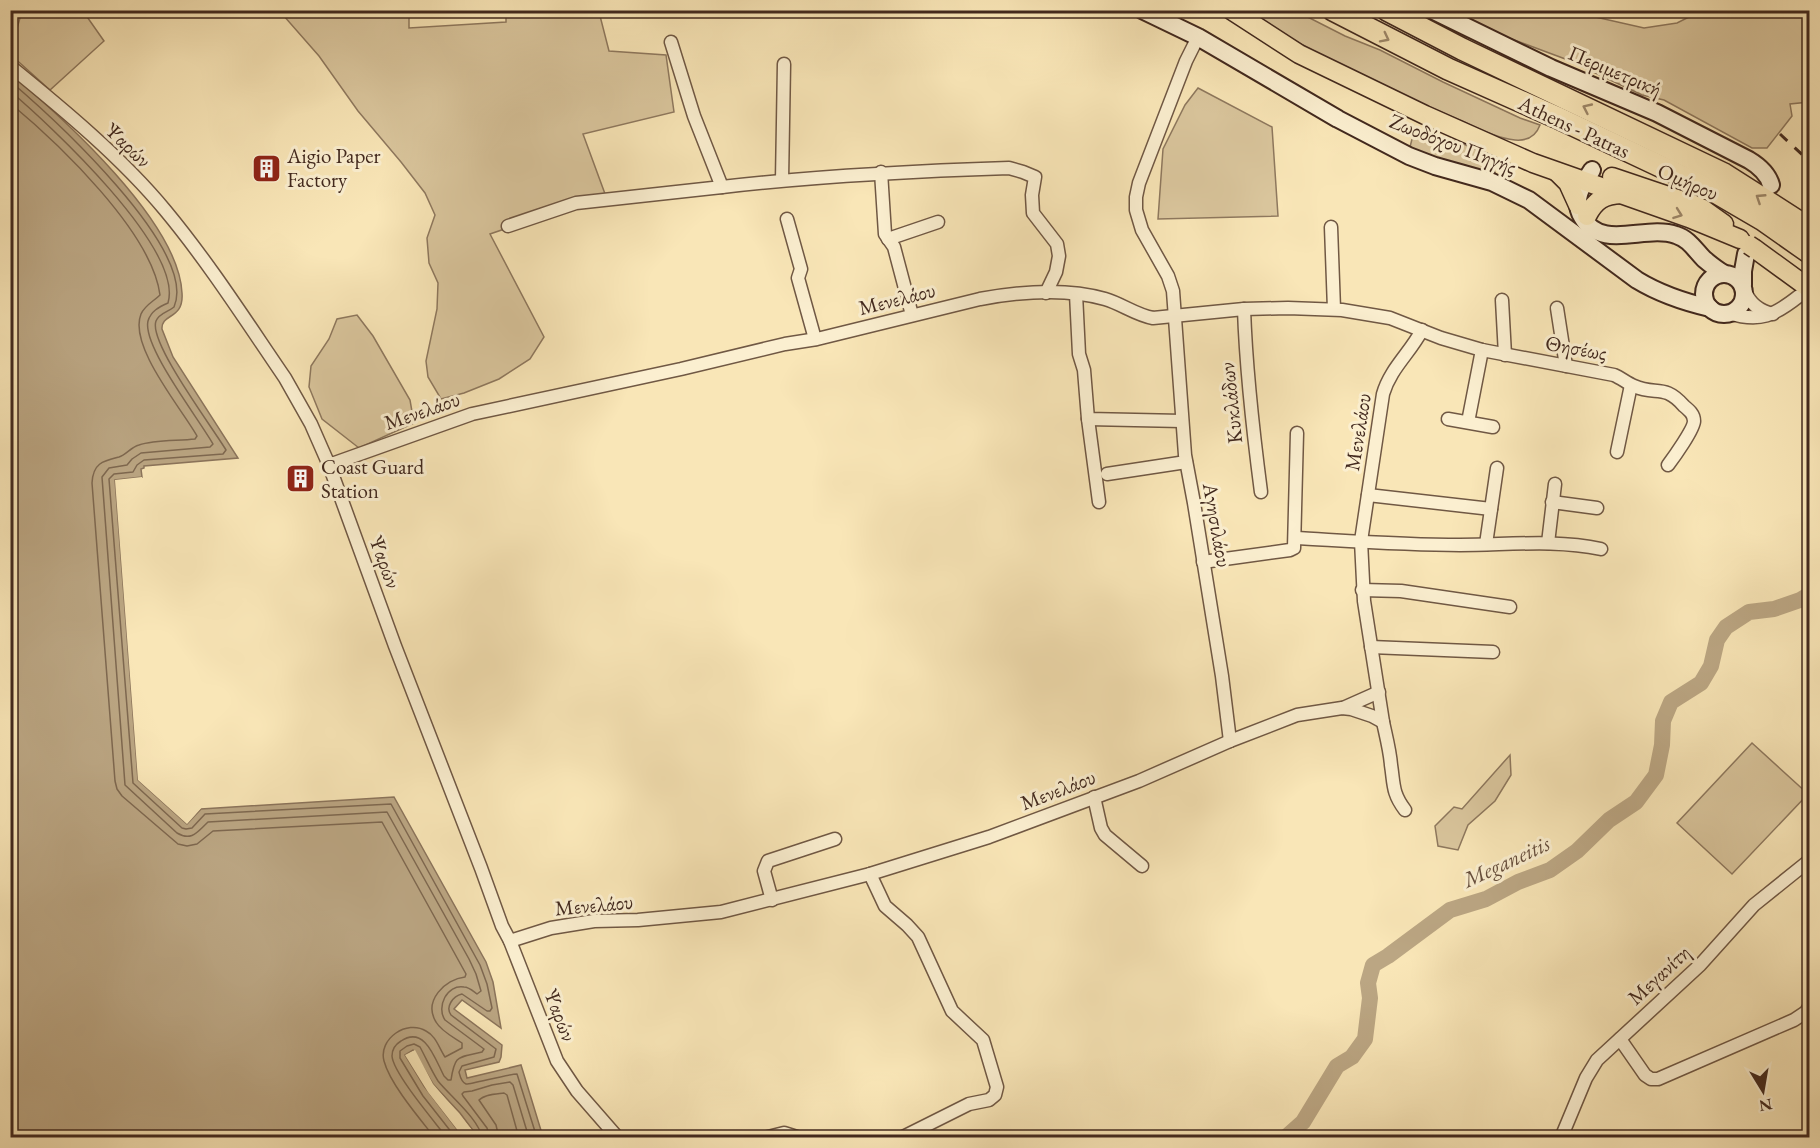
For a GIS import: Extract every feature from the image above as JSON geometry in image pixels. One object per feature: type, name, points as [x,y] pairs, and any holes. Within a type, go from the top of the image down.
[{"type":"highway","name":"Athens - Patras","points":[[1333,10],[1439,65],[1715,192],[1763,220],[1809,253]]},
{"type":"highway","name":"Athens - Patras","points":[[1387,10],[1462,49],[1724,174],[1809,229]]},
{"type":"main road","name":"Ζωοδόχου Πηγής","points":[[1142,10],[1198,37],[1328,113],[1409,156],[1492,182],[1529,200],[1653,290],[1710,309]]},
{"type":"main road","name":"Ομήρου","points":[[1231,10],[1299,54],[1425,115],[1533,162],[1553,169],[1677,199],[1703,209],[1724,224],[1753,239],[1804,293]]},
{"type":"main road","name":"Περιμετρική","points":[[1432,10],[1551,68],[1657,113],[1749,160],[1761,169],[1771,185]]},
{"type":"main road","name":"Ομήρου","points":[[1475,136],[1538,152],[1623,194],[1753,239]]},
{"type":"main road","points":[[1553,169],[1568,183],[1595,232],[1604,235],[1656,232],[1675,234],[1684,238],[1725,273],[1737,278],[1744,288]]},
{"type":"main road","points":[[1584,215],[1579,192],[1592,177]]},
{"type":"main road","points":[[1584,215],[1597,200],[1605,196],[1623,194]]},
{"type":"main road","points":[[1676,299],[1704,287],[1713,276],[1738,266],[1746,254],[1743,271],[1743,301],[1740,307],[1729,314],[1710,309],[1706,303],[1704,287],[1704,270],[1697,251]]},
{"type":"street","name":"Αγησιλάου","points":[[1198,37],[1186,61],[1139,183],[1136,203],[1142,230],[1173,291],[1186,462],[1222,676],[1230,741]]},
{"type":"street","points":[[671,42],[694,116],[722,187]]},
{"type":"street","points":[[782,180],[784,64]]},
{"type":"street","name":"Ψαρών","points":[[10,66],[116,158],[151,194],[207,262],[285,378],[311,424],[329,465],[395,646],[502,926],[557,1061],[577,1090],[618,1137]]},
{"type":"street","points":[[508,225],[576,203],[782,180],[881,172],[1009,168],[1035,177],[1032,195],[1033,213],[1057,244],[1059,256],[1056,272],[1046,293]]},
{"type":"street","points":[[881,172],[885,234],[894,245],[912,315]]},
{"type":"street","points":[[787,219],[801,269],[798,278],[815,339]]},
{"type":"street","points":[[888,240],[938,222]]},
{"type":"street","points":[[1331,227],[1334,309]]},
{"type":"street","points":[[1744,288],[1748,299],[1755,307],[1775,314]]},
{"type":"street","points":[[1729,314],[1752,318],[1775,314],[1804,293]]},
{"type":"street","name":"Μενελάου","points":[[329,465],[472,414],[815,339],[1007,294],[1076,294],[1107,300],[1145,317],[1164,318],[1244,309],[1334,309],[1390,318],[1422,330],[1406,356],[1396,367],[1385,388],[1362,541],[1362,590],[1383,722]]},
{"type":"street","points":[[1076,294],[1079,354],[1084,370],[1099,502]]},
{"type":"street","points":[[1502,300],[1505,356]]},
{"type":"street","points":[[1557,308],[1566,366]]},
{"type":"street","name":"Κυκλάδων","points":[[1244,309],[1246,369],[1261,492]]},
{"type":"street","name":"Θησέως","points":[[1422,330],[1458,344],[1505,356],[1614,375],[1631,385],[1667,392],[1677,397],[1693,415],[1694,423],[1668,465]]},
{"type":"street","points":[[1468,422],[1482,350]]},
{"type":"street","points":[[1617,452],[1631,385]]},
{"type":"street","points":[[1448,418],[1493,427]]},
{"type":"street","points":[[1088,420],[1182,421]]},
{"type":"street","points":[[1203,562],[1292,549],[1295,545],[1297,433]]},
{"type":"street","points":[[1107,474],[1186,462]]},
{"type":"street","points":[[1486,544],[1497,468]]},
{"type":"street","points":[[1548,543],[1555,484]]},
{"type":"street","points":[[1368,495],[1491,509]]},
{"type":"street","points":[[1552,502],[1597,508]]},
{"type":"street","points":[[1295,538],[1486,544],[1576,544],[1601,549]]},
{"type":"street","points":[[1362,590],[1401,591],[1510,607]]},
{"type":"street","points":[[1371,647],[1493,652]]},
{"type":"street","points":[[1342,708],[1379,692]]},
{"type":"street","name":"Μενελάου","points":[[510,941],[551,928],[594,921],[638,920],[721,912],[870,874],[989,837],[1148,777],[1230,741],[1297,716],[1342,708],[1362,711],[1383,722]]},
{"type":"street","points":[[1383,722],[1392,766],[1392,780],[1399,802],[1405,810]]},
{"type":"street","points":[[1094,797],[1101,828],[1105,835],[1142,867]]},
{"type":"street","points":[[772,900],[764,871],[768,861],[835,839]]},
{"type":"street","name":"Μεγανίτη","points":[[1561,1137],[1589,1072],[1598,1060],[1700,965],[1754,905],[1809,860]]},
{"type":"street","points":[[870,874],[885,906],[918,938],[952,1011],[983,1040],[997,1087],[989,1100],[969,1104],[902,1137]]},
{"type":"street","points":[[1620,1039],[1645,1075],[1658,1080],[1794,1020],[1806,1012],[1809,1005]]},
{"type":"street","points":[[764,1137],[784,1133],[800,1137]]},
{"type":"shaded area","points":[[1745,10],[1810,15],[1809,102],[1790,104],[1792,116],[1767,148],[1752,148],[1664,100],[1642,95],[1568,60],[1498,34],[1454,11],[1569,11],[1644,28],[1677,23],[1701,11]]},
{"type":"shaded area","points":[[22,11],[83,11],[104,41],[50,90],[11,55]]},
{"type":"shaded area","points":[[409,11],[409,28],[506,22],[506,11],[629,11],[599,12],[609,51],[666,55],[674,112],[583,134],[608,202],[557,211],[490,234],[544,337],[530,359],[499,379],[464,393],[441,399],[428,377],[426,361],[437,309],[438,283],[429,263],[427,238],[435,215],[425,193],[358,111],[319,56],[283,15]]},
{"type":"shaded area","points":[[1249,11],[1296,11],[1520,118],[1540,125],[1533,135],[1523,140],[1507,139],[1492,134],[1337,64]]},
{"type":"shaded area","points":[[1198,88],[1272,127],[1278,216],[1158,219],[1163,149],[1185,105]]},
{"type":"shaded area","points":[[1431,134],[1479,151],[1492,164],[1495,173],[1489,175],[1427,157],[1410,147],[1412,139]]},
{"type":"shaded area","points":[[357,315],[373,336],[410,400],[414,423],[359,448],[322,419],[309,387],[311,366],[329,339],[337,319]]},
{"type":"shaded area","points":[[1752,743],[1808,794],[1732,874],[1677,823]]},
{"type":"shaded area","points":[[1510,755],[1511,775],[1495,801],[1468,825],[1458,850],[1438,846],[1435,826],[1454,807],[1462,809]]},
{"type":"water","points":[[10,73],[59,116],[115,173],[161,235],[176,265],[182,293],[180,308],[165,320],[162,329],[173,357],[238,458],[144,466],[141,469],[142,477],[115,480],[138,780],[187,824],[201,809],[394,797],[486,962],[493,982],[501,1028],[462,1000],[454,1009],[502,1045],[499,1062],[465,1070],[467,1078],[521,1065],[543,1137],[478,1137],[460,1113],[433,1084],[413,1050],[405,1055],[424,1086],[463,1137],[11,1137]]},
{"type":"pier","points":[[142,477],[142,480],[118,483],[141,778],[187,820],[199,806],[204,805],[187,824],[138,780],[115,480]]},
{"type":"pier","points":[[415,1050],[433,1084],[478,1137],[474,1138],[431,1085],[413,1053],[409,1055],[419,1073],[466,1138],[428,1092],[405,1055]]},
{"type":"waterway","name":"Meganeitis","points":[[1285,1138],[1303,1122],[1337,1066],[1352,1057],[1365,1039],[1370,998],[1368,983],[1373,965],[1450,910],[1486,899],[1518,882],[1550,870],[1577,851],[1609,820],[1636,802],[1656,775],[1662,745],[1663,721],[1671,702],[1701,683],[1711,666],[1717,640],[1726,627],[1749,612],[1774,609],[1810,594]]},
{"type":"railway","points":[[1780,134],[1810,162]]},
{"type":"place","name":"Aigio Paper Factory","points":[[266,168]]},
{"type":"place","name":"Coast Guard Station","points":[[300,479]]}]
